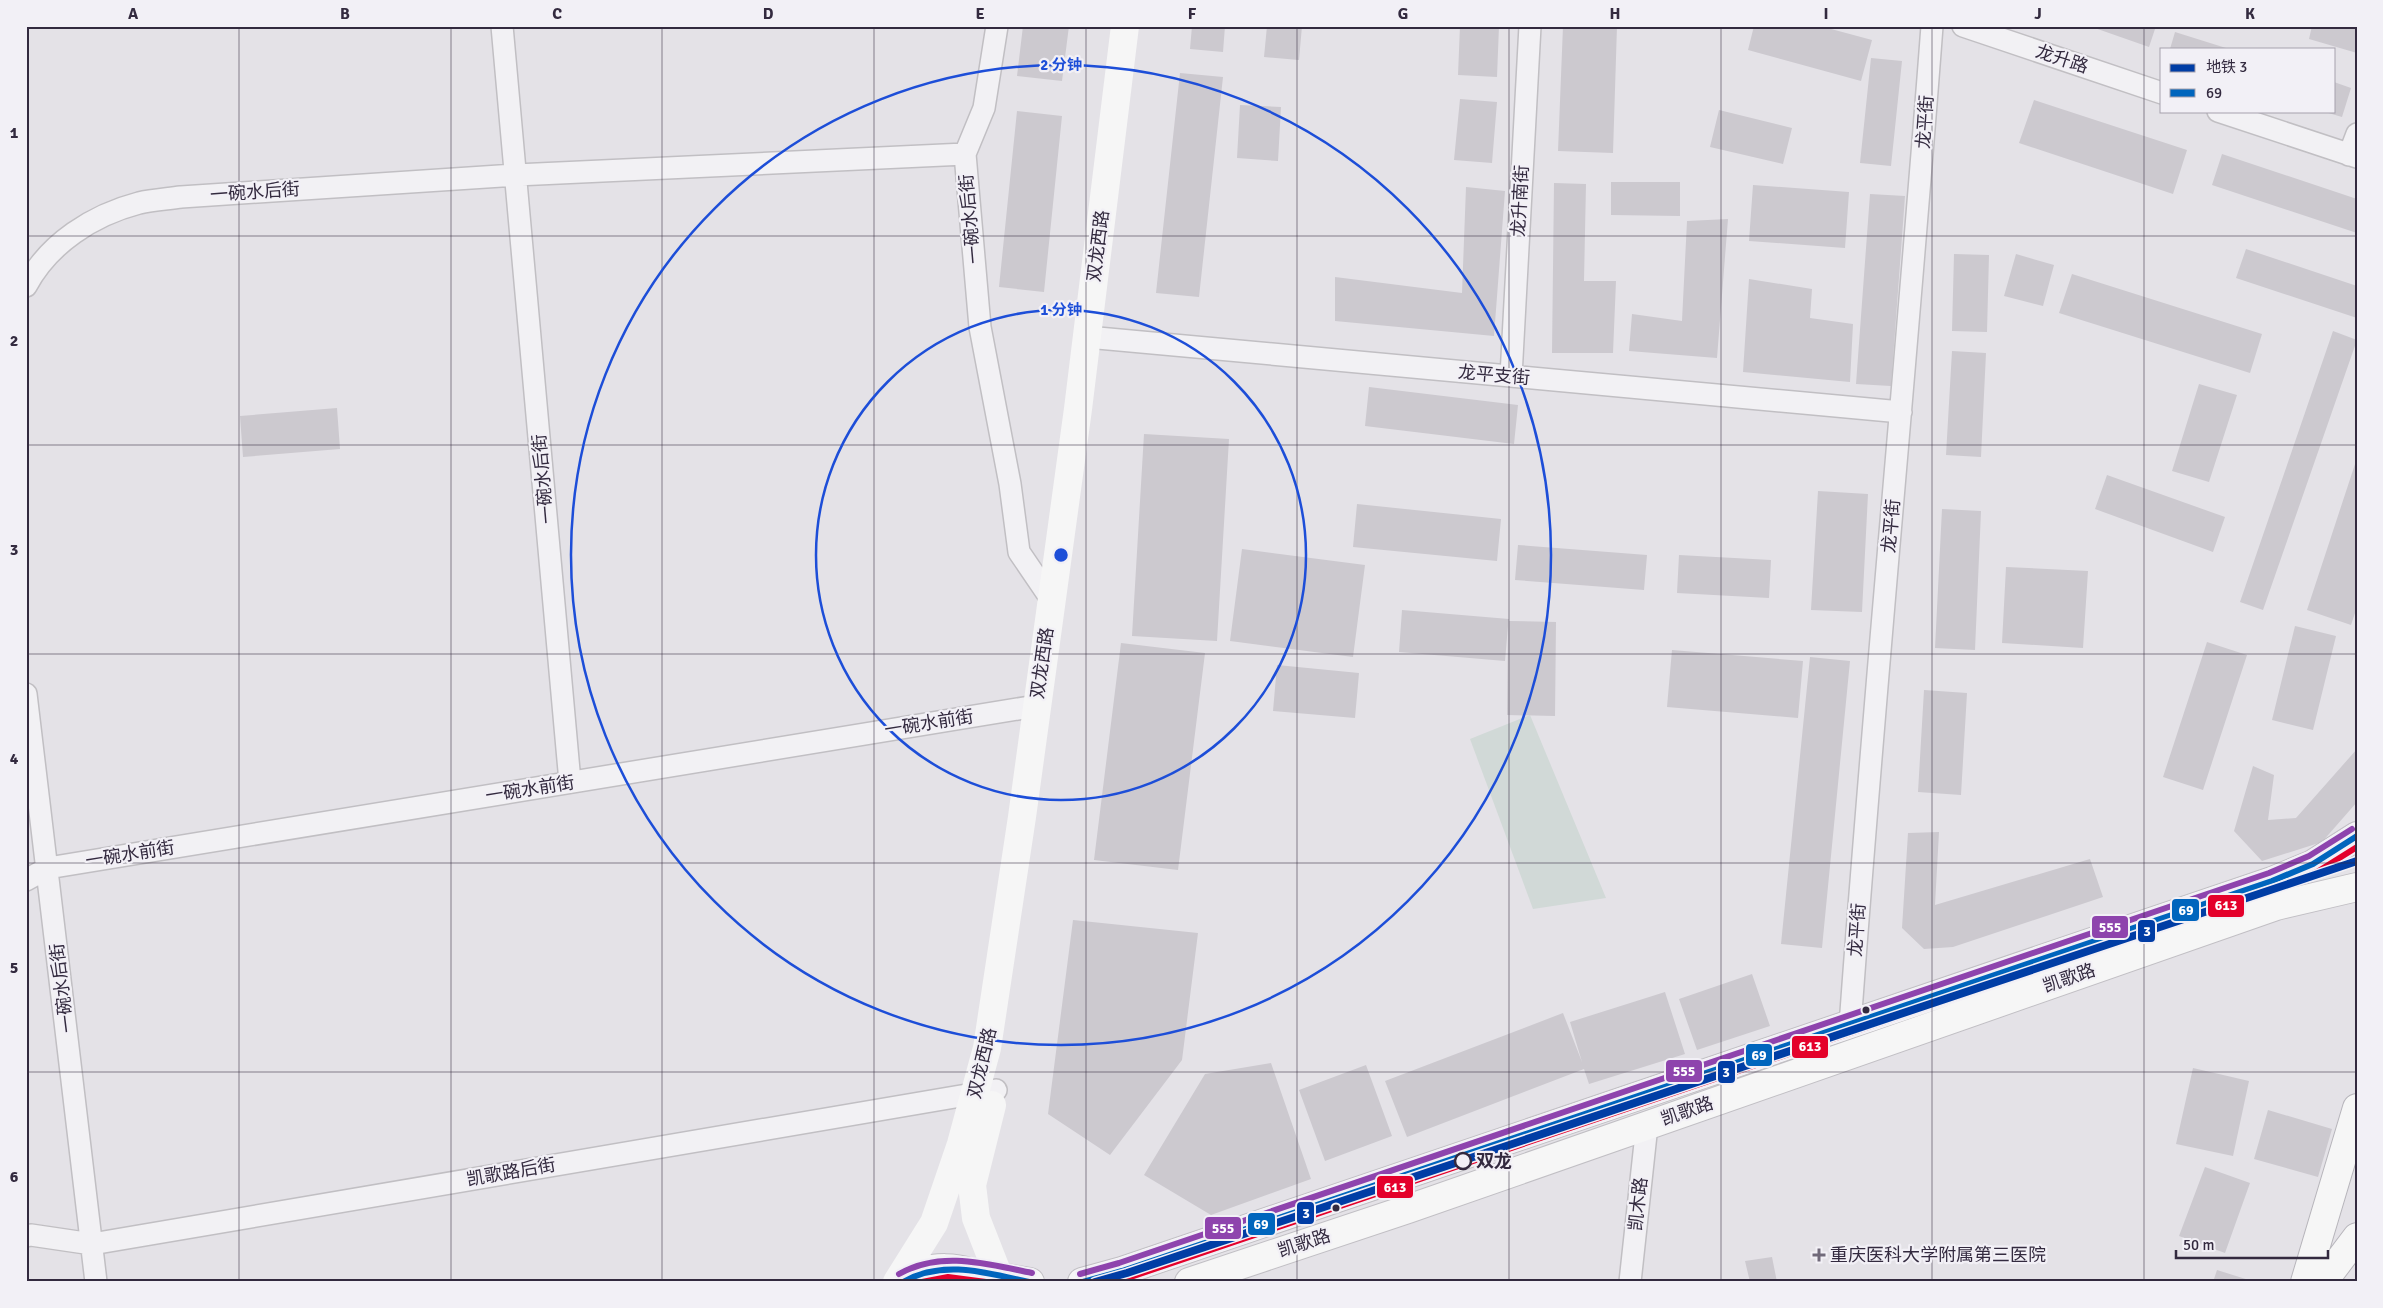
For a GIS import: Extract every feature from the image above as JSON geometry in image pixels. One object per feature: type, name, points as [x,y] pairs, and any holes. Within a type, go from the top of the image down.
[{"type":"main road","name":"双龙西路","points":[[897,1282],[934,1223],[986,1091],[1006,1052],[1041,820],[1097,338],[1125,26]]},
{"type":"main road","name":"双龙西路","points":[[989,1278],[976,1218],[972,1185],[986,1091],[987,1048],[1022,817],[1051,598],[1097,338],[1144,26]]},
{"type":"main road","name":"凯歌路","points":[[1082,1282],[1122,1271],[1850,1026],[2272,881],[2312,864],[2357,836]]},
{"type":"main road","name":"凯歌路","points":[[1189,1282],[1417,1206],[2276,906],[2357,887]]},
{"type":"main road","points":[[2305,1282],[2357,1108]]},
{"type":"main road","points":[[2323,1282],[2357,1172]]},
{"type":"main road","points":[[2323,1282],[2357,1237]]},
{"type":"main road","points":[[903,1282],[927,1270],[948,1268],[989,1278],[1030,1282]]},
{"type":"street","name":"一碗水后街","points":[[502,26],[570,782]]},
{"type":"street","points":[[965,154],[984,108],[997,26]]},
{"type":"street","name":"龙升南街","points":[[1511,376],[1530,26]]},
{"type":"street","name":"龙平街","points":[[1850,1026],[1863,844],[1901,412],[1932,26]]},
{"type":"street","name":"龙升路","points":[[1963,26],[2160,91]]},
{"type":"street","points":[[2221,112],[2353,156],[2357,134]]},
{"type":"street","name":"一碗水后街","points":[[26,286],[36,268],[72,234],[103,215],[140,203],[181,197],[516,175],[965,154],[980,327],[1010,484],[1019,552],[1051,598]]},
{"type":"street","name":"龙平支街","points":[[1097,338],[1901,412]]},
{"type":"street","name":"一碗水后街","points":[[26,694],[96,1282]]},
{"type":"street","name":"一碗水前街","points":[[26,880],[48,868],[1036,706]]},
{"type":"street","name":"凯歌路后街","points":[[26,1236],[31,1235],[92,1244],[986,1091]]},
{"type":"street","name":"凯木路","points":[[1630,1282],[1647,1125]]},
{"type":"shaded area","points":[[1530,715],[1606,898],[1533,909],[1470,739]]},
{"type":"building","points":[[1023,26],[1069,26],[1062,81],[1017,76]]},
{"type":"building","points":[[1192,26],[1225,26],[1223,52],[1190,49]]},
{"type":"building","points":[[1267,26],[1302,26],[1299,60],[1264,57]]},
{"type":"building","points":[[1460,26],[1499,26],[1497,77],[1458,75]]},
{"type":"building","points":[[1563,26],[1617,26],[1613,153],[1558,151]]},
{"type":"building","points":[[1754,26],[1820,26],[1872,40],[1861,81],[1748,50]]},
{"type":"building","points":[[2089,26],[2156,26],[2149,47]]},
{"type":"building","points":[[2312,26],[2357,26],[2357,53],[2309,39]]},
{"type":"building","points":[[2175,32],[2226,48],[2170,48]]},
{"type":"building","points":[[1871,58],[1902,61],[1891,166],[1860,163]]},
{"type":"building","points":[[1180,73],[1223,77],[1199,297],[1156,293]]},
{"type":"building","points":[[2336,83],[2351,88],[2342,117],[2325,112],[2336,112]]},
{"type":"building","points":[[1460,99],[1497,102],[1492,163],[1454,160]]},
{"type":"building","points":[[2034,100],[2187,150],[2173,194],[2019,143]]},
{"type":"building","points":[[1240,105],[1281,107],[1278,161],[1237,158]]},
{"type":"building","points":[[1719,110],[1792,128],[1783,164],[1710,147]]},
{"type":"building","points":[[1017,111],[1062,116],[1044,292],[999,287]]},
{"type":"building","points":[[2222,154],[2357,199],[2357,233],[2212,185]]},
{"type":"building","points":[[1611,182],[1680,182],[1680,216],[1611,215]]},
{"type":"building","points":[[1554,183],[1586,184],[1584,281],[1616,281],[1613,353],[1552,353]]},
{"type":"building","points":[[1753,185],[1849,192],[1845,248],[1749,241]]},
{"type":"building","points":[[1466,187],[1505,191],[1494,336],[1335,321],[1335,277],[1462,293]]},
{"type":"building","points":[[1870,194],[1905,196],[1891,386],[1856,384]]},
{"type":"building","points":[[1728,219],[1717,358],[1629,351],[1632,314],[1682,321],[1687,221]]},
{"type":"building","points":[[2246,249],[2357,286],[2357,318],[2236,278]]},
{"type":"building","points":[[1954,254],[1989,255],[1987,332],[1952,331]]},
{"type":"building","points":[[2016,254],[2054,265],[2043,306],[2004,296]]},
{"type":"building","points":[[2072,274],[2262,334],[2250,373],[2059,313]]},
{"type":"building","points":[[1749,279],[1812,289],[1810,318],[1853,324],[1850,382],[1743,372]]},
{"type":"building","points":[[2333,331],[2357,340],[2263,610],[2240,602]]},
{"type":"building","points":[[1952,351],[1986,353],[1981,457],[1946,455]]},
{"type":"building","points":[[2199,384],[2237,395],[2209,482],[2172,471]]},
{"type":"building","points":[[1369,387],[1518,405],[1514,444],[1365,426]]},
{"type":"building","points":[[337,408],[340,449],[243,457],[240,416]]},
{"type":"building","points":[[1144,434],[1229,439],[1217,641],[1132,636]]},
{"type":"building","points":[[2357,458],[2357,607],[2351,625],[2307,610]]},
{"type":"building","points":[[2107,475],[2225,517],[2213,552],[2095,509]]},
{"type":"building","points":[[1818,491],[1868,494],[1862,612],[1811,610]]},
{"type":"building","points":[[1357,504],[1501,519],[1497,561],[1353,547]]},
{"type":"building","points":[[1942,509],[1981,511],[1975,650],[1935,648]]},
{"type":"building","points":[[1518,545],[1647,555],[1644,590],[1515,580]]},
{"type":"building","points":[[1242,549],[1365,565],[1353,657],[1230,641]]},
{"type":"building","points":[[1679,555],[1771,560],[1769,598],[1677,593]]},
{"type":"building","points":[[2006,567],[2088,571],[2083,648],[2002,643]]},
{"type":"building","points":[[1402,610],[1509,619],[1509,621],[1556,622],[1555,716],[1507,715],[1508,626],[1505,661],[1399,652]]},
{"type":"building","points":[[2295,626],[2336,636],[2313,730],[2272,720]]},
{"type":"building","points":[[2207,642],[2247,655],[2203,790],[2163,777]]},
{"type":"building","points":[[1121,643],[1205,653],[1178,870],[1094,860]]},
{"type":"building","points":[[1672,650],[1803,661],[1798,718],[1667,707]]},
{"type":"building","points":[[1810,657],[1850,661],[1822,948],[1781,944]]},
{"type":"building","points":[[1277,665],[1359,673],[1355,718],[1273,711]]},
{"type":"building","points":[[1924,690],[1967,693],[1961,795],[1918,792]]},
{"type":"building","points":[[2357,749],[2357,802],[2322,842],[2262,861],[2234,831],[2253,766],[2274,775],[2268,820],[2296,818]]},
{"type":"building","points":[[1939,832],[1935,905],[2090,859],[2103,897],[1953,947],[1924,949],[1902,928],[1908,833]]},
{"type":"building","points":[[1073,920],[1198,933],[1182,1060],[1110,1155],[1048,1114]]},
{"type":"building","points":[[1752,974],[1770,1026],[1697,1050],[1679,999]]},
{"type":"building","points":[[1665,992],[1685,1054],[1589,1084],[1584,1069],[1407,1137],[1385,1081],[1563,1013],[1582,1062],[1570,1022]]},
{"type":"building","points":[[1271,1063],[1311,1179],[1211,1215],[1144,1175],[1205,1074]]},
{"type":"building","points":[[1366,1065],[1392,1136],[1325,1161],[1299,1090]]},
{"type":"building","points":[[2193,1068],[2249,1081],[2233,1156],[2176,1144]]},
{"type":"building","points":[[2268,1110],[2332,1129],[2318,1177],[2254,1159]]},
{"type":"building","points":[[2205,1167],[2250,1183],[2225,1253],[2179,1236]]},
{"type":"building","points":[[1772,1257],[1777,1282],[1750,1282],[1745,1261]]},
{"type":"building","points":[[2217,1270],[2252,1281],[2252,1282],[2213,1282]]},
{"type":"metro line","name":"3","points":[[1095,1282],[1127,1273],[2357,861]]},
{"type":"transit line","name":"555","points":[[1080,1274],[1119,1263],[2269,873],[2309,856],[2352,829]]},
{"type":"transit line","name":"69","points":[[1083,1282],[1122,1271],[2272,881],[2313,864],[2357,836]]},
{"type":"transit line","name":"613","points":[[1116,1282],[2275,889],[2317,872],[2357,847]]},
{"type":"transit line","name":"555","points":[[899,1274],[931,1262],[948,1261],[981,1263],[1032,1273]]},
{"type":"transit line","name":"69","points":[[903,1282],[918,1275],[949,1270],[981,1272],[1029,1282]]},
{"type":"transit line","name":"613","points":[[922,1282],[948,1277],[986,1282]]},
{"type":"place","name":"双龙","points":[[1463,1161]]},
{"type":"place","name":"重庆医科大学附属第三医院","points":[[1819,1255]]}]
